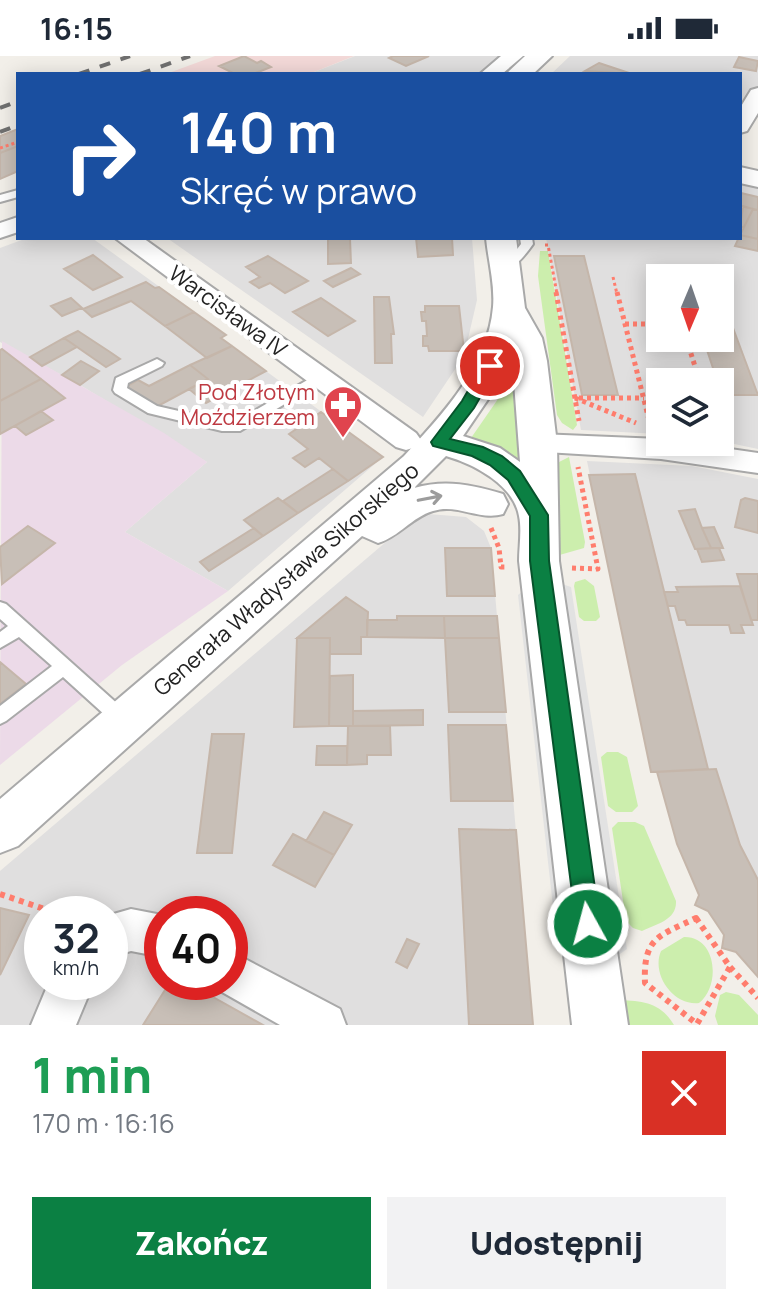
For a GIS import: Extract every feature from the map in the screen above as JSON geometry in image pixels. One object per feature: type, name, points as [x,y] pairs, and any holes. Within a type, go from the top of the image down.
[{"type":"street","points":[[498,72],[524,65]]},
{"type":"street","points":[[742,123],[758,94]]},
{"type":"street","name":"Warcisława IV","points":[[130,240],[321,378],[422,441],[489,504],[539,538]]},
{"type":"street","name":"Generała Władysława Sikorskiego","points":[[0,830],[417,465],[422,441],[468,404],[490,366],[509,308],[503,252]]},
{"type":"street","name":"Warcisława IV","points":[[509,308],[525,338],[530,361],[564,441],[539,538]]},
{"type":"street","name":"Warcisława IV","points":[[422,441],[477,451],[496,461],[514,476],[539,538],[600,1025]]},
{"type":"street","points":[[564,441],[690,451],[758,463]]},
{"type":"street","points":[[268,594],[370,536],[420,498],[442,495],[489,504]]},
{"type":"street","points":[[248,983],[324,1025]]},
{"type":"street","points":[[53,1025],[64,1000]]},
{"type":"lane","points":[[503,252],[518,256],[532,242]]},
{"type":"lane","points":[[157,363],[121,381],[120,390],[153,410],[222,426],[240,426],[321,378]]},
{"type":"lane","points":[[0,609],[124,721]]},
{"type":"lane","points":[[0,641],[20,627]]},
{"type":"lane","points":[[0,716],[62,668]]},
{"type":"path","points":[[532,242],[548,245],[574,398],[564,441],[598,569]]},
{"type":"path","points":[[613,277],[646,406]]},
{"type":"path","points":[[625,324],[646,324]]},
{"type":"path","points":[[574,398],[644,398]]},
{"type":"path","points":[[574,398],[646,427]]},
{"type":"path","points":[[0,894],[24,902]]},
{"type":"path","points":[[730,967],[697,1024],[645,983],[643,957],[650,942],[696,918],[730,967],[758,998]]},
{"type":"shaded area","points":[[215,56],[354,56],[314,72],[171,72]]},
{"type":"shaded area","points":[[355,56],[519,56],[500,72],[314,72]]},
{"type":"shaded area","points":[[570,56],[758,56],[758,86],[742,114],[742,72],[553,72]]},
{"type":"shaded area","points":[[742,184],[758,188],[758,449],[734,444],[734,368],[646,368],[646,433],[581,430],[546,240],[742,240]]},
{"type":"shaded area","points":[[22,240],[95,240],[226,335],[221,338],[383,457],[228,591],[125,532],[207,462],[80,385],[0,342],[0,248]]},
{"type":"shaded area","points":[[170,240],[472,240],[477,300],[464,356],[423,417]]},
{"type":"shaded area","points":[[2,341],[164,433],[207,462],[125,532],[228,591],[122,665],[0,765]]},
{"type":"shaded area","points":[[587,461],[692,466],[758,479],[758,977],[736,952],[708,911],[695,905],[699,894],[677,844],[657,772],[651,772]]},
{"type":"shaded area","points":[[428,514],[466,517],[484,531],[491,548],[533,1025],[0,1025],[0,871],[414,518]]},
{"type":"shaded area","points":[[559,583],[571,587],[627,949],[614,958]]},
{"type":"shaded area","points":[[529,586],[573,958],[558,951],[518,595]]},
{"type":"green space","points":[[540,251],[548,251],[577,425],[573,430],[562,423],[557,415],[538,276]]},
{"type":"green space","points":[[519,359],[530,473],[471,438],[498,399]]},
{"type":"green space","points":[[569,457],[585,542],[584,548],[556,556],[557,463]]},
{"type":"green space","points":[[585,579],[594,586],[600,617],[596,621],[584,621],[579,617],[574,586],[575,582]]},
{"type":"green space","points":[[607,752],[618,752],[627,757],[638,806],[632,812],[616,812],[608,806],[601,757]]},
{"type":"green space","points":[[618,822],[635,822],[644,826],[676,901],[670,917],[642,931],[626,921],[612,828]]},
{"type":"green space","points":[[684,937],[703,944],[712,963],[711,985],[699,1003],[689,1003],[673,994],[666,987],[659,969],[661,951]]},
{"type":"green space","points":[[726,992],[739,995],[758,1015],[758,1025],[718,1025],[715,1016],[720,995]]},
{"type":"green space","points":[[620,1000],[637,1001],[658,1008],[674,1025],[624,1025]]},
{"type":"building","points":[[244,56],[271,67],[258,72],[231,72],[219,66]]},
{"type":"building","points":[[429,56],[406,66],[389,58]]},
{"type":"building","points":[[739,57],[758,61],[756,71],[734,67]]},
{"type":"building","points":[[599,63],[626,72],[601,72],[585,71]]},
{"type":"building","points":[[16,130],[16,147],[0,153],[0,136]]},
{"type":"building","points":[[16,147],[16,172],[0,179],[0,153]]},
{"type":"building","points":[[742,193],[758,197],[758,210],[742,206]]},
{"type":"building","points":[[743,206],[753,209],[744,227],[742,227]]},
{"type":"building","points":[[753,209],[758,210],[758,239],[742,235]]},
{"type":"building","points":[[742,235],[758,239],[758,251],[735,246],[738,240],[742,240]]},
{"type":"building","points":[[328,240],[350,240],[351,263],[328,264]]},
{"type":"building","points":[[416,240],[452,240],[453,255],[418,257]]},
{"type":"building","points":[[93,255],[122,277],[93,290],[64,269]]},
{"type":"building","points":[[268,256],[308,281],[285,293],[270,283],[259,288],[250,282],[260,277],[246,267]]},
{"type":"building","points":[[554,256],[584,256],[618,395],[582,395]]},
{"type":"building","points":[[351,268],[360,274],[333,287],[324,281]]},
{"type":"building","points":[[146,282],[159,287],[194,312],[165,326],[131,301],[92,317],[83,309]]},
{"type":"building","points":[[374,297],[389,297],[394,334],[391,334],[392,363],[375,363]]},
{"type":"building","points":[[71,298],[82,308],[62,316],[51,306]]},
{"type":"building","points":[[321,298],[355,321],[328,336],[293,312]]},
{"type":"building","points":[[425,306],[459,306],[464,351],[429,351],[428,346],[423,346],[423,336],[427,336],[426,321],[422,321],[421,312],[425,312]]},
{"type":"building","points":[[194,312],[226,335],[221,338],[232,346],[207,358],[165,326]]},
{"type":"building","points":[[78,331],[120,359],[106,367],[64,338]]},
{"type":"building","points":[[734,331],[758,395],[734,395],[734,368],[713,368],[708,352],[734,352]]},
{"type":"building","points":[[64,338],[77,347],[42,366],[30,357]]},
{"type":"building","points":[[232,346],[266,371],[206,403],[189,389],[208,379],[190,365]]},
{"type":"building","points":[[0,350],[41,379],[0,401]]},
{"type":"building","points":[[81,361],[99,371],[80,385],[62,375]]},
{"type":"building","points":[[190,365],[208,379],[156,407],[124,388],[138,380],[149,386]]},
{"type":"building","points":[[41,379],[65,398],[0,434],[0,401]]},
{"type":"building","points":[[41,411],[53,420],[26,435],[15,426]]},
{"type":"building","points":[[321,412],[383,457],[348,481],[319,458],[305,467],[293,458],[308,449],[289,434]]},
{"type":"building","points":[[333,469],[348,481],[298,513],[283,501]]},
{"type":"building","points":[[635,474],[708,769],[651,772],[589,475]]},
{"type":"building","points":[[278,498],[298,513],[263,536],[244,520]]},
{"type":"building","points":[[741,500],[758,501],[758,533],[735,527]]},
{"type":"building","points":[[695,509],[711,548],[695,549],[679,511]]},
{"type":"building","points":[[28,526],[55,543],[2,584],[0,547]]},
{"type":"building","points":[[714,527],[723,548],[711,548],[702,528]]},
{"type":"building","points":[[254,528],[263,536],[209,571],[200,562]]},
{"type":"building","points":[[445,548],[491,548],[495,596],[447,596]]},
{"type":"building","points":[[719,548],[724,560],[702,562],[697,549]]},
{"type":"building","points":[[737,574],[758,574],[758,620],[751,620]]},
{"type":"building","points":[[740,586],[753,625],[741,625],[744,633],[731,633],[729,625],[687,625],[685,620],[679,620],[675,606],[668,606],[664,592],[678,592],[676,587]]},
{"type":"building","points":[[346,597],[368,612],[367,637],[361,637],[361,654],[330,654],[330,638],[297,638]]},
{"type":"building","points":[[397,616],[444,616],[445,638],[367,637],[367,620],[397,620]]},
{"type":"building","points":[[444,616],[497,616],[499,638],[445,638]]},
{"type":"building","points":[[297,638],[330,638],[329,726],[294,727]]},
{"type":"building","points":[[445,638],[499,638],[506,712],[449,712]]},
{"type":"building","points":[[0,662],[26,684],[0,704]]},
{"type":"building","points":[[353,675],[353,726],[329,726],[330,676]]},
{"type":"building","points":[[423,710],[423,725],[353,726],[353,711]]},
{"type":"building","points":[[448,725],[506,725],[513,801],[451,801]]},
{"type":"building","points":[[348,726],[390,726],[391,755],[367,755],[367,764],[347,765]]},
{"type":"building","points":[[212,734],[244,734],[232,853],[197,853]]},
{"type":"building","points":[[317,746],[347,746],[347,765],[316,765]]},
{"type":"building","points":[[716,769],[740,845],[758,880],[758,977],[736,952],[722,948],[724,935],[708,911],[695,905],[699,895],[677,844],[657,772]]},
{"type":"building","points":[[324,812],[352,825],[334,855],[306,841]]},
{"type":"building","points":[[459,829],[516,830],[533,1025],[469,1025]]},
{"type":"building","points":[[293,834],[334,855],[315,887],[273,865]]},
{"type":"building","points":[[0,908],[24,914],[24,925],[0,975]]},
{"type":"building","points":[[407,939],[419,944],[407,968],[396,962]]},
{"type":"building","points":[[159,1000],[218,1000],[263,1025],[143,1025]]},
{"type":"railway","points":[[85,72],[130,56]]},
{"type":"railway","points":[[146,72],[190,56]]},
{"type":"railway","points":[[0,108],[16,102]]},
{"type":"railway","points":[[0,132],[16,126]]},
{"type":"place","name":"Pod Złotym Moździerzem","points":[[343,439]]},
{"type":"route","points":[[490,366],[468,404],[439,442],[477,451],[496,461],[514,476],[539,515],[539,561],[588,924]]}]
